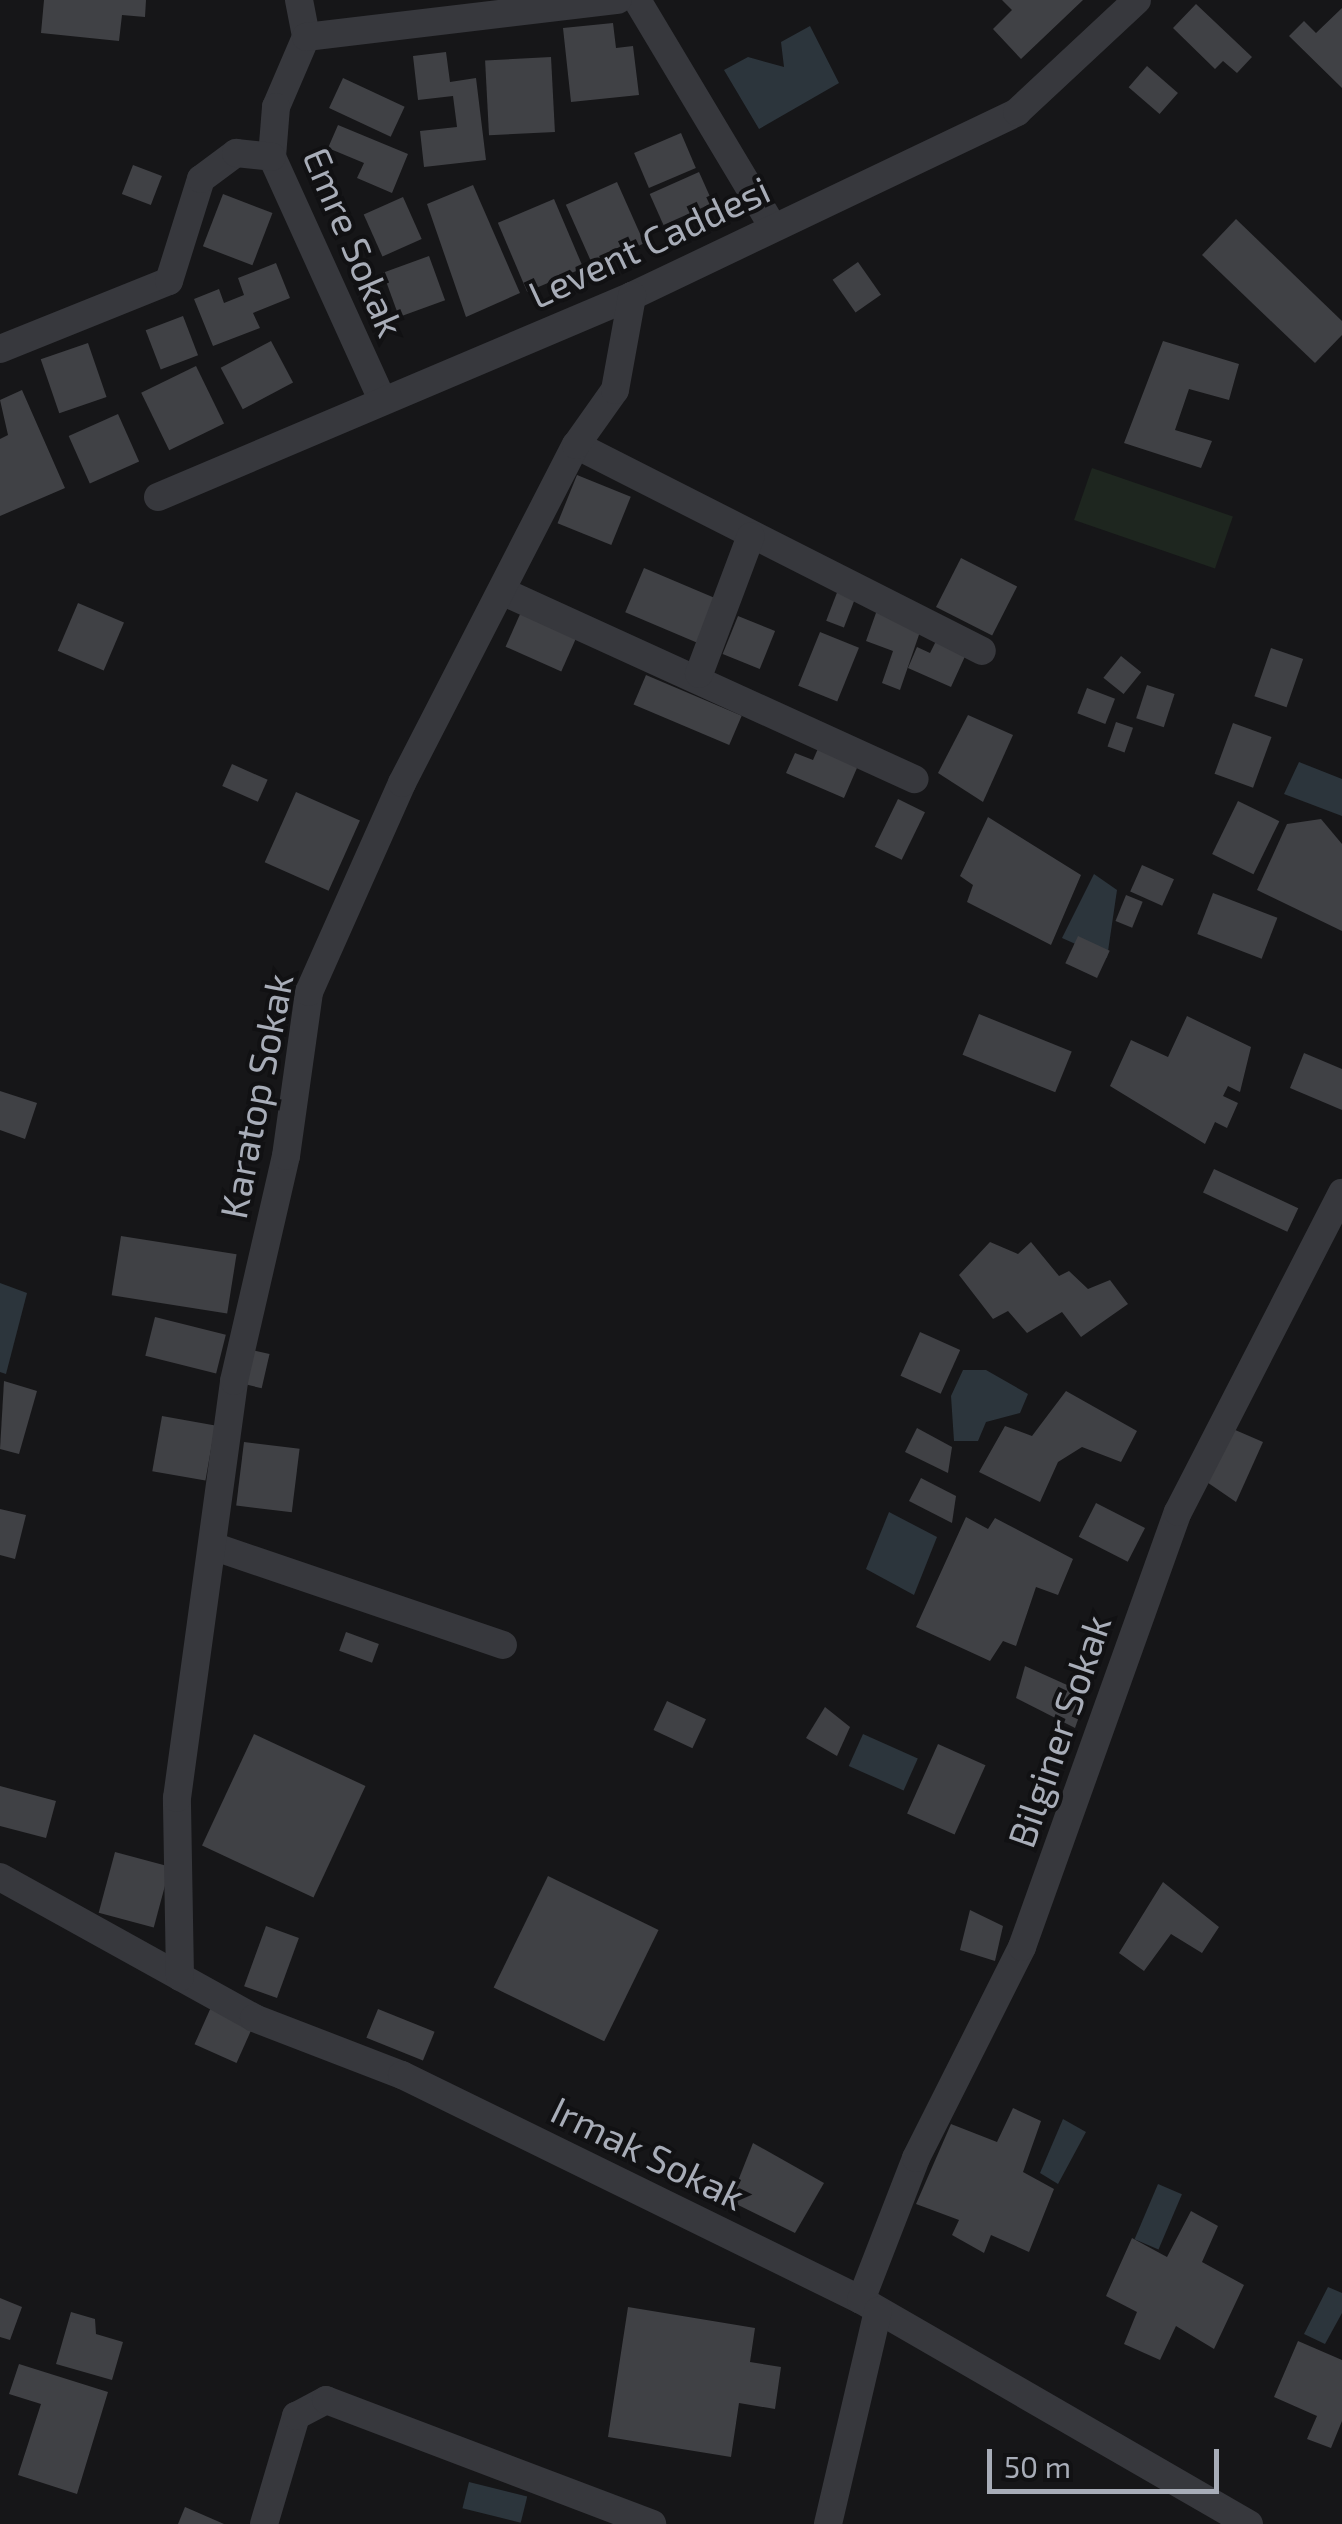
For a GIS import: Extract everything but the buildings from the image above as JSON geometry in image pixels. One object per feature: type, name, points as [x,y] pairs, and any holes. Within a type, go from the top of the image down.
[{"type":"street","points":[[299,0],[306,37],[616,0]]},
{"type":"street","points":[[637,0],[772,226]]},
{"type":"street","name":"Levent Caddesi","points":[[158,497],[381,398],[632,296],[1016,112],[1137,0]]},
{"type":"street","name":"Emre Sokak","points":[[306,37],[276,107],[272,157],[381,398]]},
{"type":"street","points":[[0,349],[169,281],[201,179],[236,153],[272,157]]},
{"type":"street","name":"Karatop Sokak","points":[[180,1976],[178,1798],[218,1548],[234,1381],[286,1156],[309,992],[402,783],[506,593],[576,445],[615,390],[632,296]]},
{"type":"street","points":[[576,445],[982,651]]},
{"type":"street","points":[[698,674],[751,536]]},
{"type":"street","points":[[506,593],[698,674],[915,778]]},
{"type":"street","name":"Bilginer Sokak","points":[[828,2524],[870,2306],[916,2158],[1046,1885],[1178,1512],[1342,1193]]},
{"type":"street","points":[[218,1548],[504,1645]]},
{"type":"street","name":"Irmak Sokak","points":[[0,1877],[180,1976],[870,2306],[1249,2524]]},
{"type":"street","points":[[264,2524],[296,2416],[326,2400],[652,2524]]},
{"type":"shaded area","points":[[810,26],[839,83],[759,129],[724,70],[748,57],[784,67],[781,42]]},
{"type":"shaded area","points":[[1092,468],[1233,517],[1215,569],[1074,520]]},
{"type":"shaded area","points":[[1299,762],[1342,779],[1342,816],[1284,794]]},
{"type":"shaded area","points":[[1094,874],[1117,890],[1107,958],[1062,938]]},
{"type":"shaded area","points":[[0,1283],[27,1293],[6,1374],[0,1372]]},
{"type":"shaded area","points":[[963,1370],[986,1370],[1028,1394],[1020,1413],[986,1422],[978,1441],[954,1441],[951,1396]]},
{"type":"shaded area","points":[[889,1512],[937,1537],[914,1595],[866,1569]]},
{"type":"shaded area","points":[[863,1734],[918,1758],[904,1790],[849,1766]]},
{"type":"shaded area","points":[[1063,2119],[1086,2132],[1058,2184],[1040,2173]]},
{"type":"shaded area","points":[[1158,2184],[1182,2194],[1158,2249],[1135,2239]]},
{"type":"shaded area","points":[[1328,2287],[1342,2293],[1342,2313],[1325,2344],[1304,2334]]},
{"type":"shaded area","points":[[469,2482],[527,2497],[521,2523],[462,2508]]}]
